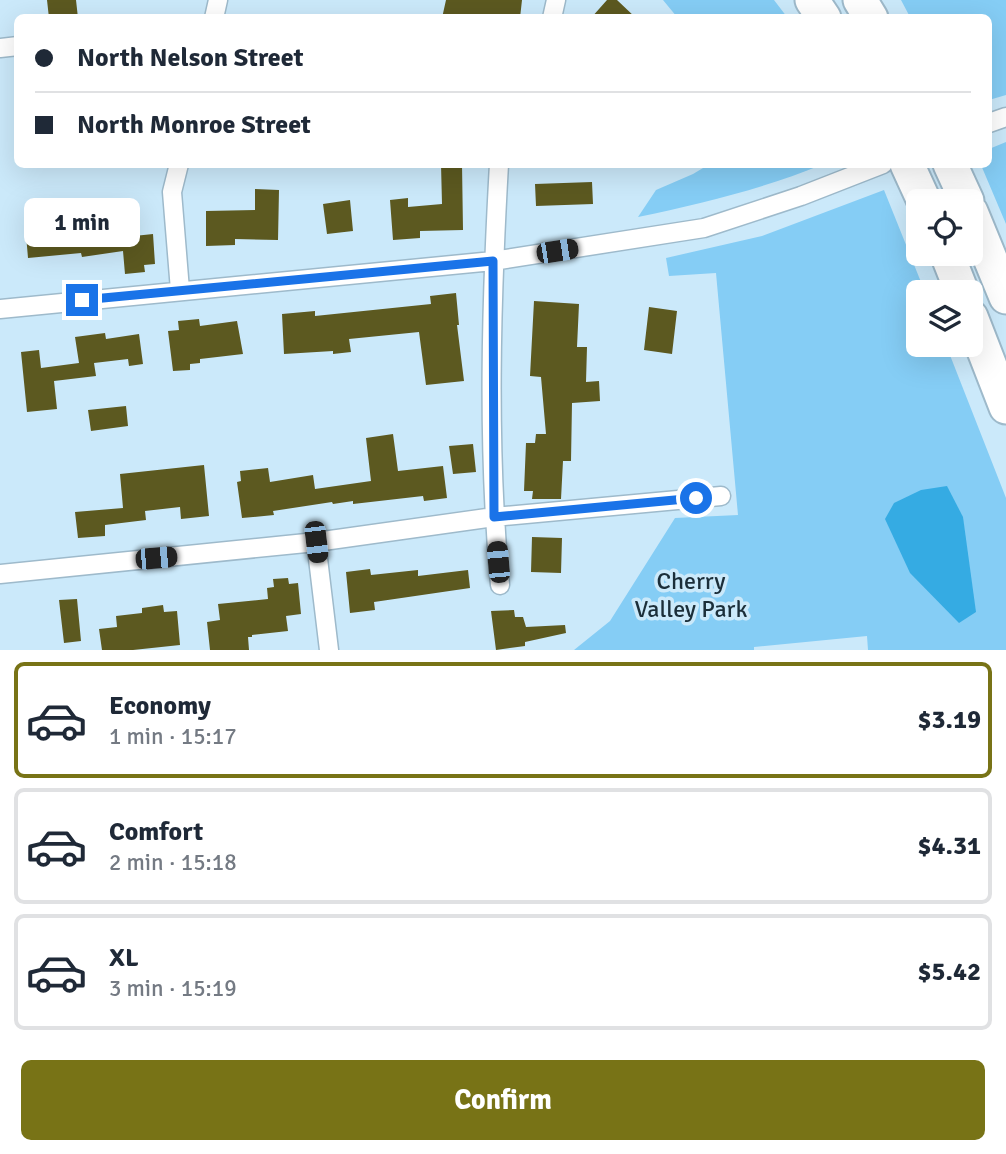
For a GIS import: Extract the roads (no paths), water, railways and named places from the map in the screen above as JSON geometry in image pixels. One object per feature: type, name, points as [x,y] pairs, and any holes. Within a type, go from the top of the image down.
[{"type":"highway","points":[[909,168],[918,189]]},
{"type":"highway","points":[[952,168],[961,189]]},
{"type":"highway","points":[[983,241],[1006,297]]},
{"type":"highway","points":[[983,348],[1006,407]]},
{"type":"street","points":[[177,168],[172,192],[180,290]]},
{"type":"street","points":[[499,168],[493,261],[494,517],[500,585]]},
{"type":"street","points":[[0,309],[493,261],[704,228],[801,196],[873,168]]},
{"type":"street","points":[[0,574],[316,542],[494,517],[721,496]]},
{"type":"street","points":[[316,542],[329,650]]},
{"type":"park label","name":"Cherry Valley Park","points":[[691,595]]}]
